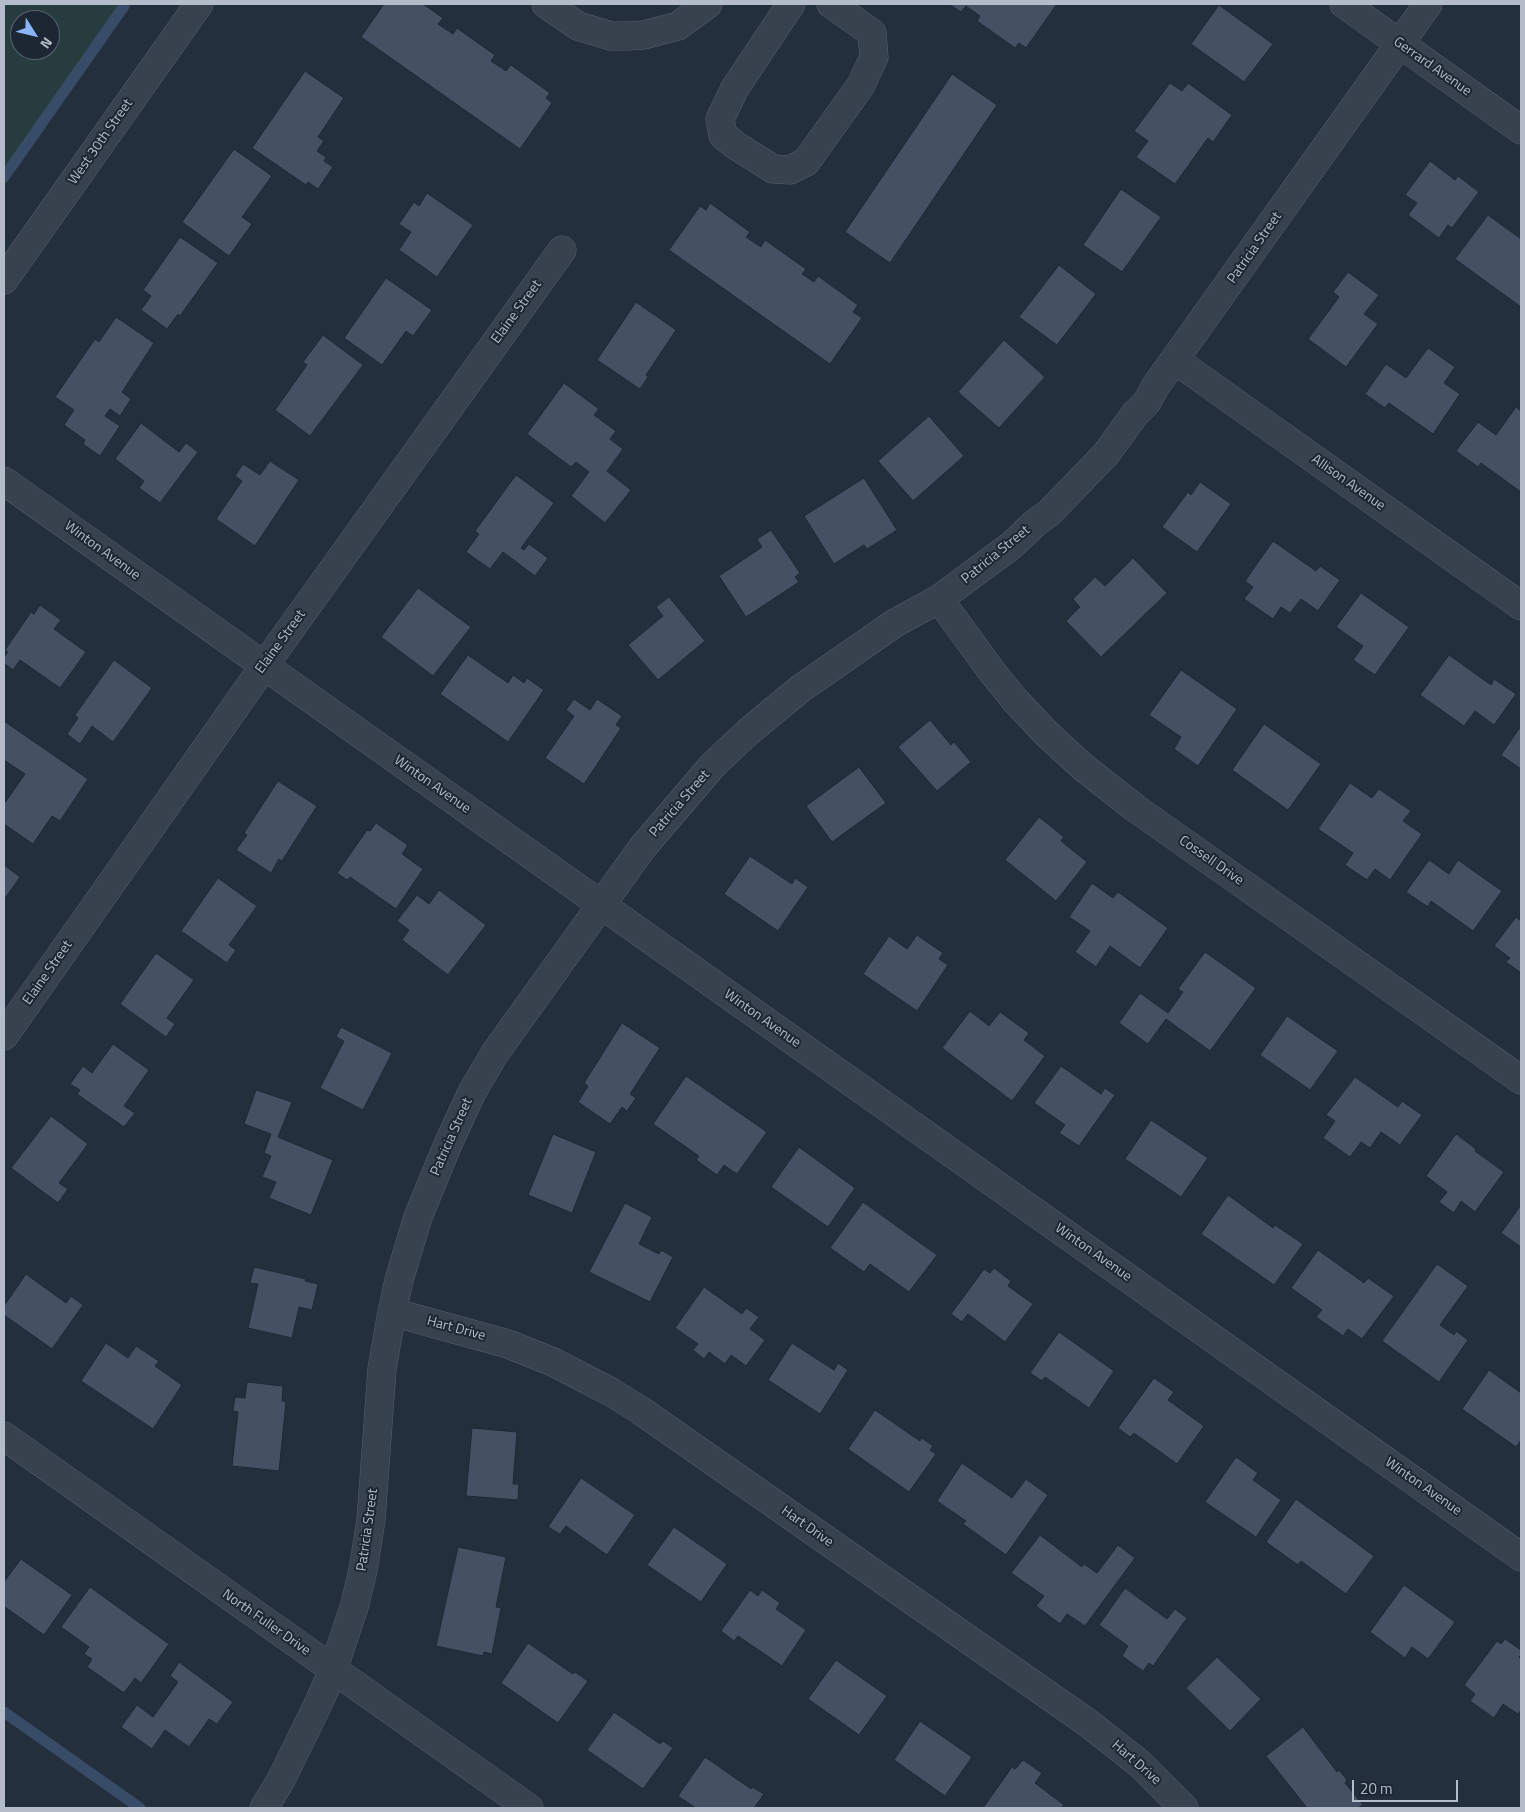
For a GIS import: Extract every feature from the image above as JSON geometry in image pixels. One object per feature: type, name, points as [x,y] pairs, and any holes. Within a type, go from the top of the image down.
[{"type":"street","name":"West 30th Street","points":[[4,280],[199,4]]},
{"type":"street","points":[[546,4],[578,26],[611,36],[644,35],[678,26],[708,4]]},
{"type":"street","points":[[792,4],[736,88],[720,119],[723,135],[735,145],[773,169],[790,170],[806,162],[861,85],[874,57],[872,34],[856,20],[831,4]]},
{"type":"street","name":"Gerrard Avenue","points":[[1344,4],[1521,130]]},
{"type":"street","name":"Patricia Street","points":[[264,1808],[300,1743],[333,1670],[355,1604],[364,1562],[374,1489],[382,1369],[399,1280],[418,1217],[472,1092],[504,1040],[642,848],[713,765],[748,732],[800,689],[895,623],[939,599],[1012,545],[1072,490],[1082,477],[1106,454],[1135,414],[1147,402],[1155,387],[1428,4]]},
{"type":"street","name":"Elaine Street","points":[[4,1036],[264,666],[562,250]]},
{"type":"street","name":"Allison Avenue","points":[[1175,360],[1521,606]]},
{"type":"street","name":"Winton Avenue","points":[[4,481],[1521,1557]]},
{"type":"street","name":"Cossell Drive","points":[[939,599],[1014,699],[1047,734],[1083,767],[1135,808],[1521,1080]]},
{"type":"street","name":"Hart Drive","points":[[392,1312],[508,1344],[553,1362],[611,1392],[640,1410],[1088,1723],[1147,1771],[1184,1808]]},
{"type":"street","name":"North Fuller Drive","points":[[4,1436],[530,1808]]},
{"type":"green space","points":[[4,4],[126,4],[4,177]]},
{"type":"building","points":[[384,4],[423,4],[443,18],[438,24],[453,34],[457,28],[495,55],[491,61],[506,71],[511,65],[550,93],[546,98],[552,103],[520,149],[361,37]]},
{"type":"building","points":[[949,4],[1057,4],[1026,48],[1019,43],[1015,48],[977,21],[980,16],[966,6],[961,12]]},
{"type":"building","points":[[1219,5],[1273,44],[1244,82],[1191,44]]},
{"type":"building","points":[[305,71],[344,98],[318,137],[324,141],[317,151],[326,157],[324,161],[333,167],[318,189],[308,182],[306,185],[252,148]]},
{"type":"building","points":[[952,74],[997,105],[890,263],[845,232]]},
{"type":"building","points":[[1170,83],[1182,91],[1188,83],[1232,115],[1213,142],[1208,138],[1175,184],[1136,157],[1148,141],[1134,131]]},
{"type":"building","points":[[234,149],[272,176],[242,217],[252,224],[229,256],[182,222]]},
{"type":"building","points":[[1430,161],[1455,180],[1458,176],[1479,192],[1452,228],[1448,225],[1439,238],[1408,215],[1417,203],[1405,195]]},
{"type":"building","points":[[1121,189],[1161,217],[1122,272],[1083,245]]},
{"type":"building","points":[[427,193],[473,225],[437,277],[399,250],[411,232],[399,224],[414,202],[419,206]]},
{"type":"building","points":[[710,203],[750,232],[746,237],[761,247],[765,240],[806,269],[802,274],[814,282],[818,276],[858,305],[853,312],[862,318],[830,364],[669,250],[700,206],[706,210]]},
{"type":"building","points":[[1488,215],[1521,239],[1521,307],[1455,259]]},
{"type":"building","points":[[180,237],[218,263],[180,316],[178,314],[167,329],[141,310],[151,296],[143,290]]},
{"type":"building","points":[[1059,265],[1096,294],[1057,345],[1019,317]]},
{"type":"building","points":[[1348,272],[1379,295],[1364,314],[1378,324],[1346,367],[1308,339],[1339,297],[1333,292]]},
{"type":"building","points":[[386,278],[432,310],[413,336],[406,331],[382,365],[344,338]]},
{"type":"building","points":[[636,302],[676,330],[646,375],[648,377],[640,389],[597,360]]},
{"type":"building","points":[[116,317],[154,343],[122,392],[131,399],[120,416],[110,409],[105,416],[120,426],[100,456],[83,444],[85,440],[64,425],[74,410],[55,397],[95,339],[99,342]]},
{"type":"building","points":[[323,335],[363,365],[310,436],[275,410],[307,365],[303,362]]},
{"type":"building","points":[[1004,340],[1045,377],[999,428],[958,392]]},
{"type":"building","points":[[1428,348],[1455,367],[1444,383],[1460,394],[1433,434],[1389,403],[1385,408],[1365,394],[1386,364],[1406,378]]},
{"type":"building","points":[[564,383],[599,409],[594,415],[616,431],[610,439],[623,449],[607,471],[631,490],[605,523],[571,496],[589,472],[576,462],[571,467],[527,434]]},
{"type":"building","points":[[1516,407],[1521,411],[1521,492],[1481,463],[1478,467],[1456,451],[1478,422],[1496,435]]},
{"type":"building","points":[[929,416],[964,456],[913,501],[878,461]]},
{"type":"building","points":[[141,423],[179,452],[186,443],[198,452],[160,503],[139,488],[144,481],[115,459]]},
{"type":"building","points":[[270,461],[299,480],[255,546],[216,519],[242,481],[235,476],[243,464],[260,475]]},
{"type":"building","points":[[516,475],[554,503],[521,548],[524,550],[529,544],[548,558],[535,576],[503,552],[490,569],[466,552],[479,534],[475,531]]},
{"type":"building","points":[[864,478],[897,530],[867,549],[864,545],[834,564],[804,516]]},
{"type":"building","points":[[1200,482],[1231,504],[1197,552],[1162,527],[1188,492],[1191,495]]},
{"type":"building","points":[[771,530],[800,573],[795,577],[799,582],[746,617],[719,576],[762,547],[757,539]]},
{"type":"building","points":[[1273,541],[1316,571],[1320,566],[1340,580],[1318,611],[1301,599],[1290,613],[1281,607],[1273,619],[1244,599],[1253,587],[1245,581]]},
{"type":"building","points":[[1133,558],[1167,593],[1101,657],[1066,621],[1080,607],[1073,599],[1095,577],[1105,586]]},
{"type":"building","points":[[418,588],[471,627],[433,676],[381,637]]},
{"type":"building","points":[[1361,593],[1409,627],[1375,675],[1353,660],[1363,646],[1336,627]]},
{"type":"building","points":[[669,597],[705,641],[658,680],[628,645],[663,616],[656,607]]},
{"type":"building","points":[[40,605],[61,620],[54,629],[86,652],[60,688],[20,660],[13,670],[4,663],[4,657],[8,652],[5,650],[31,612],[34,614]]},
{"type":"building","points":[[468,655],[508,683],[513,675],[524,683],[527,678],[544,690],[508,742],[440,694]]},
{"type":"building","points":[[1449,655],[1491,685],[1494,679],[1516,694],[1494,725],[1475,711],[1464,726],[1420,695]]},
{"type":"building","points":[[114,660],[152,688],[113,742],[92,726],[80,744],[67,734],[78,718],[75,715]]},
{"type":"building","points":[[1181,670],[1237,709],[1198,766],[1174,749],[1181,737],[1149,715]]},
{"type":"building","points":[[574,699],[590,710],[597,699],[622,716],[616,725],[621,728],[584,784],[545,758],[574,716],[566,710]]},
{"type":"building","points":[[930,720],[951,745],[954,742],[971,762],[937,791],[898,747]]},
{"type":"building","points":[[4,721],[88,779],[60,821],[52,816],[33,844],[4,824],[4,804],[25,774],[4,760]]},
{"type":"building","points":[[1264,724],[1321,764],[1288,810],[1232,770]]},
{"type":"building","points":[[1521,726],[1521,769],[1501,755]]},
{"type":"building","points":[[859,767],[886,803],[832,842],[806,806]]},
{"type":"building","points":[[278,781],[317,806],[282,861],[279,859],[271,873],[236,850],[247,835],[244,833]]},
{"type":"building","points":[[1350,783],[1372,798],[1379,789],[1411,811],[1403,821],[1422,834],[1390,880],[1375,869],[1367,880],[1345,865],[1353,853],[1318,829]]},
{"type":"building","points":[[1039,817],[1064,837],[1061,841],[1087,862],[1056,901],[1005,860]]},
{"type":"building","points":[[376,823],[408,845],[402,854],[423,869],[396,909],[350,877],[347,880],[337,873],[367,830],[370,831]]},
{"type":"building","points":[[750,856],[792,884],[795,878],[808,887],[778,931],[724,894]]},
{"type":"building","points":[[1429,860],[1449,874],[1458,860],[1502,891],[1473,931],[1431,901],[1428,907],[1406,892]]},
{"type":"building","points":[[4,865],[20,877],[4,900]]},
{"type":"building","points":[[218,878],[257,906],[229,945],[236,950],[227,963],[181,931]]},
{"type":"building","points":[[1092,883],[1113,898],[1118,892],[1168,928],[1140,968],[1110,946],[1096,967],[1075,952],[1090,931],[1069,917]]},
{"type":"building","points":[[439,890],[486,925],[448,975],[402,940],[409,930],[397,921],[417,895],[429,904]]},
{"type":"building","points":[[1516,917],[1521,921],[1521,973],[1506,962],[1510,958],[1494,946]]},
{"type":"building","points":[[917,935],[943,953],[939,959],[948,965],[917,1011],[863,974],[889,936],[907,949]]},
{"type":"building","points":[[1205,952],[1256,988],[1210,1051],[1166,1019],[1148,1044],[1119,1023],[1140,993],[1168,1013],[1183,992],[1178,989]]},
{"type":"building","points":[[156,953],[194,980],[167,1018],[175,1024],[166,1037],[120,1004]]},
{"type":"building","points":[[970,1011],[989,1026],[1000,1012],[1029,1033],[1024,1040],[1045,1056],[1012,1101],[942,1048]]},
{"type":"building","points":[[1287,1016],[1338,1051],[1310,1090],[1260,1055]]},
{"type":"building","points":[[622,1023],[660,1048],[630,1094],[636,1098],[627,1111],[622,1107],[610,1124],[578,1102],[588,1086],[584,1083]]},
{"type":"building","points":[[341,1027],[392,1053],[363,1110],[320,1088],[344,1041],[336,1037]]},
{"type":"building","points":[[113,1044],[149,1070],[124,1106],[135,1113],[124,1127],[77,1094],[80,1090],[70,1084],[83,1066],[92,1073]]},
{"type":"building","points":[[1061,1066],[1101,1094],[1105,1088],[1115,1095],[1079,1146],[1059,1133],[1065,1125],[1034,1103]]},
{"type":"building","points":[[686,1076],[767,1132],[737,1174],[724,1165],[717,1175],[696,1160],[699,1156],[653,1124]]},
{"type":"building","points":[[1355,1077],[1398,1107],[1402,1101],[1422,1115],[1400,1145],[1381,1132],[1370,1148],[1361,1142],[1350,1157],[1323,1138],[1335,1121],[1326,1115]]},
{"type":"building","points":[[256,1090],[292,1102],[278,1137],[333,1160],[311,1215],[269,1198],[276,1182],[262,1177],[271,1156],[264,1153],[271,1134],[244,1124]]},
{"type":"building","points":[[51,1116],[88,1144],[59,1183],[68,1189],[58,1203],[11,1168]]},
{"type":"building","points":[[1151,1120],[1208,1158],[1181,1197],[1125,1159]]},
{"type":"building","points":[[553,1134],[596,1152],[572,1213],[528,1195]]},
{"type":"building","points":[[1456,1134],[1476,1149],[1475,1151],[1504,1172],[1475,1212],[1461,1201],[1454,1213],[1439,1202],[1447,1192],[1426,1176]]},
{"type":"building","points":[[799,1147],[855,1188],[828,1227],[771,1187]]},
{"type":"building","points":[[1228,1195],[1273,1228],[1275,1225],[1303,1244],[1274,1285],[1201,1234]]},
{"type":"building","points":[[863,1202],[937,1255],[909,1292],[870,1264],[864,1272],[830,1248]]},
{"type":"building","points":[[625,1203],[652,1217],[639,1244],[659,1254],[661,1250],[673,1257],[650,1302],[589,1272]]},
{"type":"building","points":[[1521,1205],[1521,1247],[1501,1233]]},
{"type":"building","points":[[1318,1250],[1364,1283],[1368,1278],[1394,1296],[1362,1339],[1348,1329],[1343,1336],[1316,1317],[1322,1310],[1291,1288]]},
{"type":"building","points":[[1437,1264],[1468,1286],[1440,1325],[1454,1335],[1456,1331],[1468,1340],[1439,1382],[1382,1341]]},
{"type":"building","points":[[254,1267],[306,1279],[305,1281],[318,1284],[312,1310],[299,1307],[292,1338],[248,1328],[258,1284],[250,1283]]},
{"type":"building","points":[[994,1268],[1011,1281],[1008,1286],[1033,1304],[1005,1342],[968,1314],[962,1322],[951,1314],[984,1269],[990,1273]]},
{"type":"building","points":[[26,1274],[66,1303],[71,1296],[83,1305],[52,1349],[4,1315],[4,1306]]},
{"type":"building","points":[[704,1287],[742,1314],[746,1308],[759,1317],[750,1329],[765,1340],[746,1366],[731,1355],[725,1364],[709,1352],[704,1359],[693,1350],[698,1344],[675,1328]]},
{"type":"building","points":[[1059,1332],[1114,1371],[1089,1408],[1045,1377],[1042,1381],[1030,1373]]},
{"type":"building","points":[[106,1343],[128,1358],[136,1346],[159,1361],[155,1366],[182,1385],[153,1429],[81,1381]]},
{"type":"building","points":[[792,1343],[834,1370],[838,1363],[848,1370],[820,1414],[768,1380]]},
{"type":"building","points":[[1489,1370],[1521,1393],[1521,1440],[1516,1447],[1462,1409]]},
{"type":"building","points":[[1154,1378],[1174,1392],[1168,1400],[1204,1426],[1177,1464],[1134,1433],[1130,1437],[1118,1428]]},
{"type":"building","points":[[247,1382],[283,1386],[282,1401],[286,1402],[279,1471],[232,1466],[238,1412],[233,1411],[235,1397],[245,1398]]},
{"type":"building","points":[[875,1410],[920,1441],[922,1438],[933,1446],[930,1450],[936,1454],[909,1492],[848,1449]]},
{"type":"building","points":[[472,1428],[517,1432],[513,1484],[519,1484],[518,1500],[466,1496]]},
{"type":"building","points":[[1236,1457],[1258,1473],[1253,1480],[1281,1500],[1256,1537],[1205,1502]]},
{"type":"building","points":[[962,1463],[1012,1498],[1026,1479],[1048,1495],[1006,1555],[963,1524],[966,1521],[937,1501]]},
{"type":"building","points":[[581,1478],[635,1515],[607,1555],[566,1526],[560,1534],[548,1527]]},
{"type":"building","points":[[1296,1499],[1374,1556],[1346,1594],[1301,1561],[1298,1565],[1266,1542]]},
{"type":"building","points":[[674,1527],[727,1564],[701,1602],[647,1565]]},
{"type":"building","points":[[1040,1535],[1082,1567],[1084,1564],[1097,1573],[1118,1545],[1135,1558],[1085,1626],[1067,1614],[1060,1624],[1036,1606],[1044,1596],[1011,1573]]},
{"type":"building","points":[[458,1547],[506,1557],[496,1607],[501,1608],[492,1654],[484,1652],[483,1656],[436,1646]]},
{"type":"building","points":[[21,1559],[72,1595],[44,1635],[5,1607],[4,1609],[4,1582]]},
{"type":"building","points":[[1404,1585],[1455,1622],[1428,1659],[1412,1647],[1405,1658],[1370,1632]]},
{"type":"building","points":[[90,1587],[169,1644],[141,1683],[135,1678],[124,1693],[87,1667],[92,1659],[84,1654],[89,1647],[61,1627]]},
{"type":"building","points":[[1125,1588],[1167,1619],[1175,1609],[1187,1618],[1153,1666],[1149,1663],[1143,1671],[1122,1656],[1128,1646],[1099,1625]]},
{"type":"building","points":[[750,1590],[758,1596],[762,1590],[780,1603],[776,1609],[806,1630],[782,1666],[738,1636],[734,1641],[721,1631]]},
{"type":"building","points":[[1505,1639],[1521,1650],[1519,1657],[1521,1659],[1521,1710],[1518,1714],[1503,1704],[1494,1718],[1470,1701],[1475,1694],[1464,1685],[1497,1641],[1501,1644]]},
{"type":"building","points":[[528,1643],[573,1674],[575,1672],[588,1681],[558,1723],[501,1683]]},
{"type":"building","points":[[1217,1657],[1261,1699],[1230,1731],[1186,1688]]},
{"type":"building","points":[[836,1660],[887,1696],[859,1735],[808,1699]]},
{"type":"building","points":[[179,1662],[233,1702],[217,1724],[209,1719],[189,1747],[165,1730],[152,1749],[121,1727],[137,1705],[153,1717],[178,1682],[170,1676]]},
{"type":"building","points":[[614,1712],[660,1744],[663,1741],[673,1748],[643,1789],[587,1750]]},
{"type":"building","points":[[920,1721],[972,1757],[945,1796],[894,1760]]},
{"type":"building","points":[[1303,1727],[1337,1772],[1339,1770],[1347,1780],[1345,1783],[1363,1805],[1357,1808],[1307,1808],[1266,1756]]},
{"type":"building","points":[[705,1757],[751,1789],[752,1787],[764,1794],[754,1808],[696,1808],[678,1796]]},
{"type":"building","points":[[1023,1760],[1042,1773],[1035,1783],[1064,1805],[1061,1808],[983,1808],[1012,1767],[1015,1769]]},
{"type":"waterway","points":[[4,177],[124,6]]},
{"type":"waterway","points":[[4,1712],[140,1808]]}]
